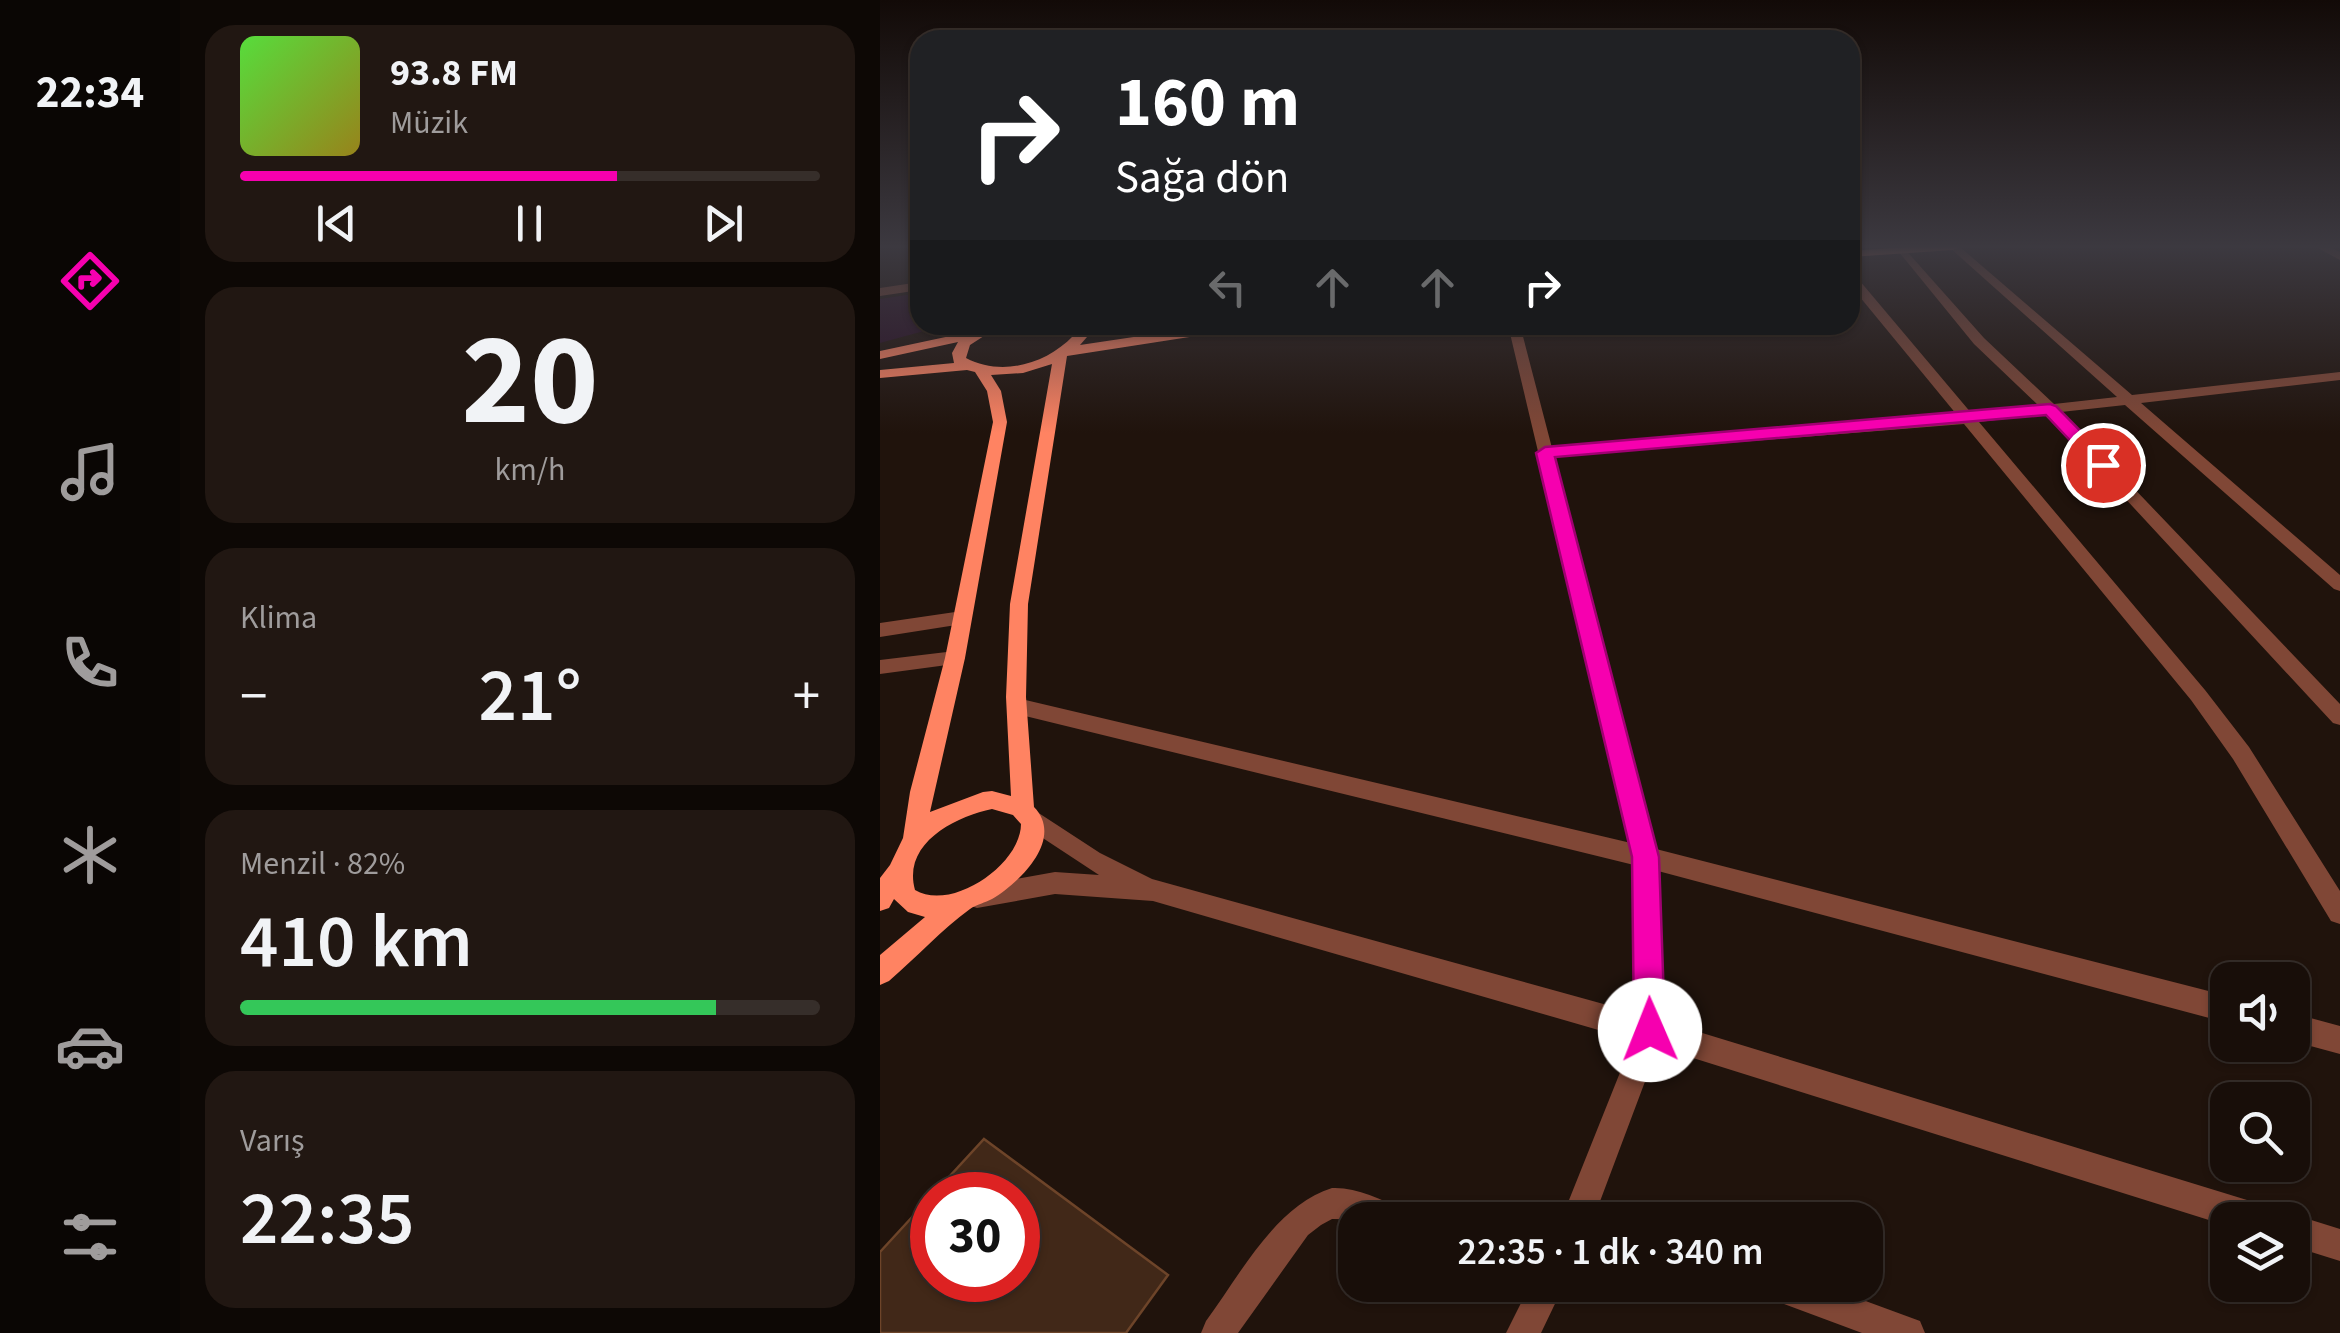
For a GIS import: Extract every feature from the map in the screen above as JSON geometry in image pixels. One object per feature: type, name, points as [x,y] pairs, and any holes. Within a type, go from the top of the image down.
[{"type":"street","points":[[1876,309],[2198,695],[2240,753],[2340,914]]},
{"type":"street","points":[[1953,309],[2340,717]]},
{"type":"street","points":[[2026,309],[2340,585]]},
{"type":"street","points":[[880,355],[961,335]]},
{"type":"street","points":[[914,838],[921,792],[955,658],[1000,422],[994,391],[974,368],[960,360],[958,352],[978,335]]},
{"type":"street","points":[[880,972],[1018,866],[1034,832],[1027,813],[1016,706],[1019,604],[1062,353],[1080,335]]},
{"type":"street","points":[[880,374],[1020,368],[1062,353],[1177,335]]},
{"type":"street","points":[[1516,335],[1646,857],[1650,1030],[1591,1202]]},
{"type":"street","points":[[1545,453],[1965,419],[2340,376]]},
{"type":"street","points":[[880,630],[962,618]]},
{"type":"street","points":[[880,666],[955,658]]},
{"type":"street","points":[[1016,706],[1646,857],[2210,1005]]},
{"type":"street","points":[[880,900],[914,838],[931,823],[972,803],[992,800],[1027,813],[1092,860],[1154,890],[1650,1030],[2210,1204]]},
{"type":"street","points":[[896,874],[900,890],[910,902],[929,907],[1066,883],[1154,890]]},
{"type":"street","points":[[2310,1032],[2340,1040]]},
{"type":"street","points":[[1218,1333],[1297,1224],[1311,1211],[1338,1202]]},
{"type":"street","points":[[2310,1236],[2340,1245]]},
{"type":"street","points":[[1524,1333],[1539,1302]]},
{"type":"street","points":[[1823,1302],[1908,1333]]},
{"type":"shaded area","points":[[880,309],[910,309],[910,335],[880,343]]},
{"type":"building","points":[[984,1139],[1029,1172],[953,1172]]},
{"type":"building","points":[[1040,1180],[1168,1275],[1126,1333],[880,1333],[880,1252],[910,1220],[910,1302],[1040,1302]]},
{"type":"route","points":[[1650,1030],[1646,857],[1545,453],[2050,409],[2103,465]]}]
